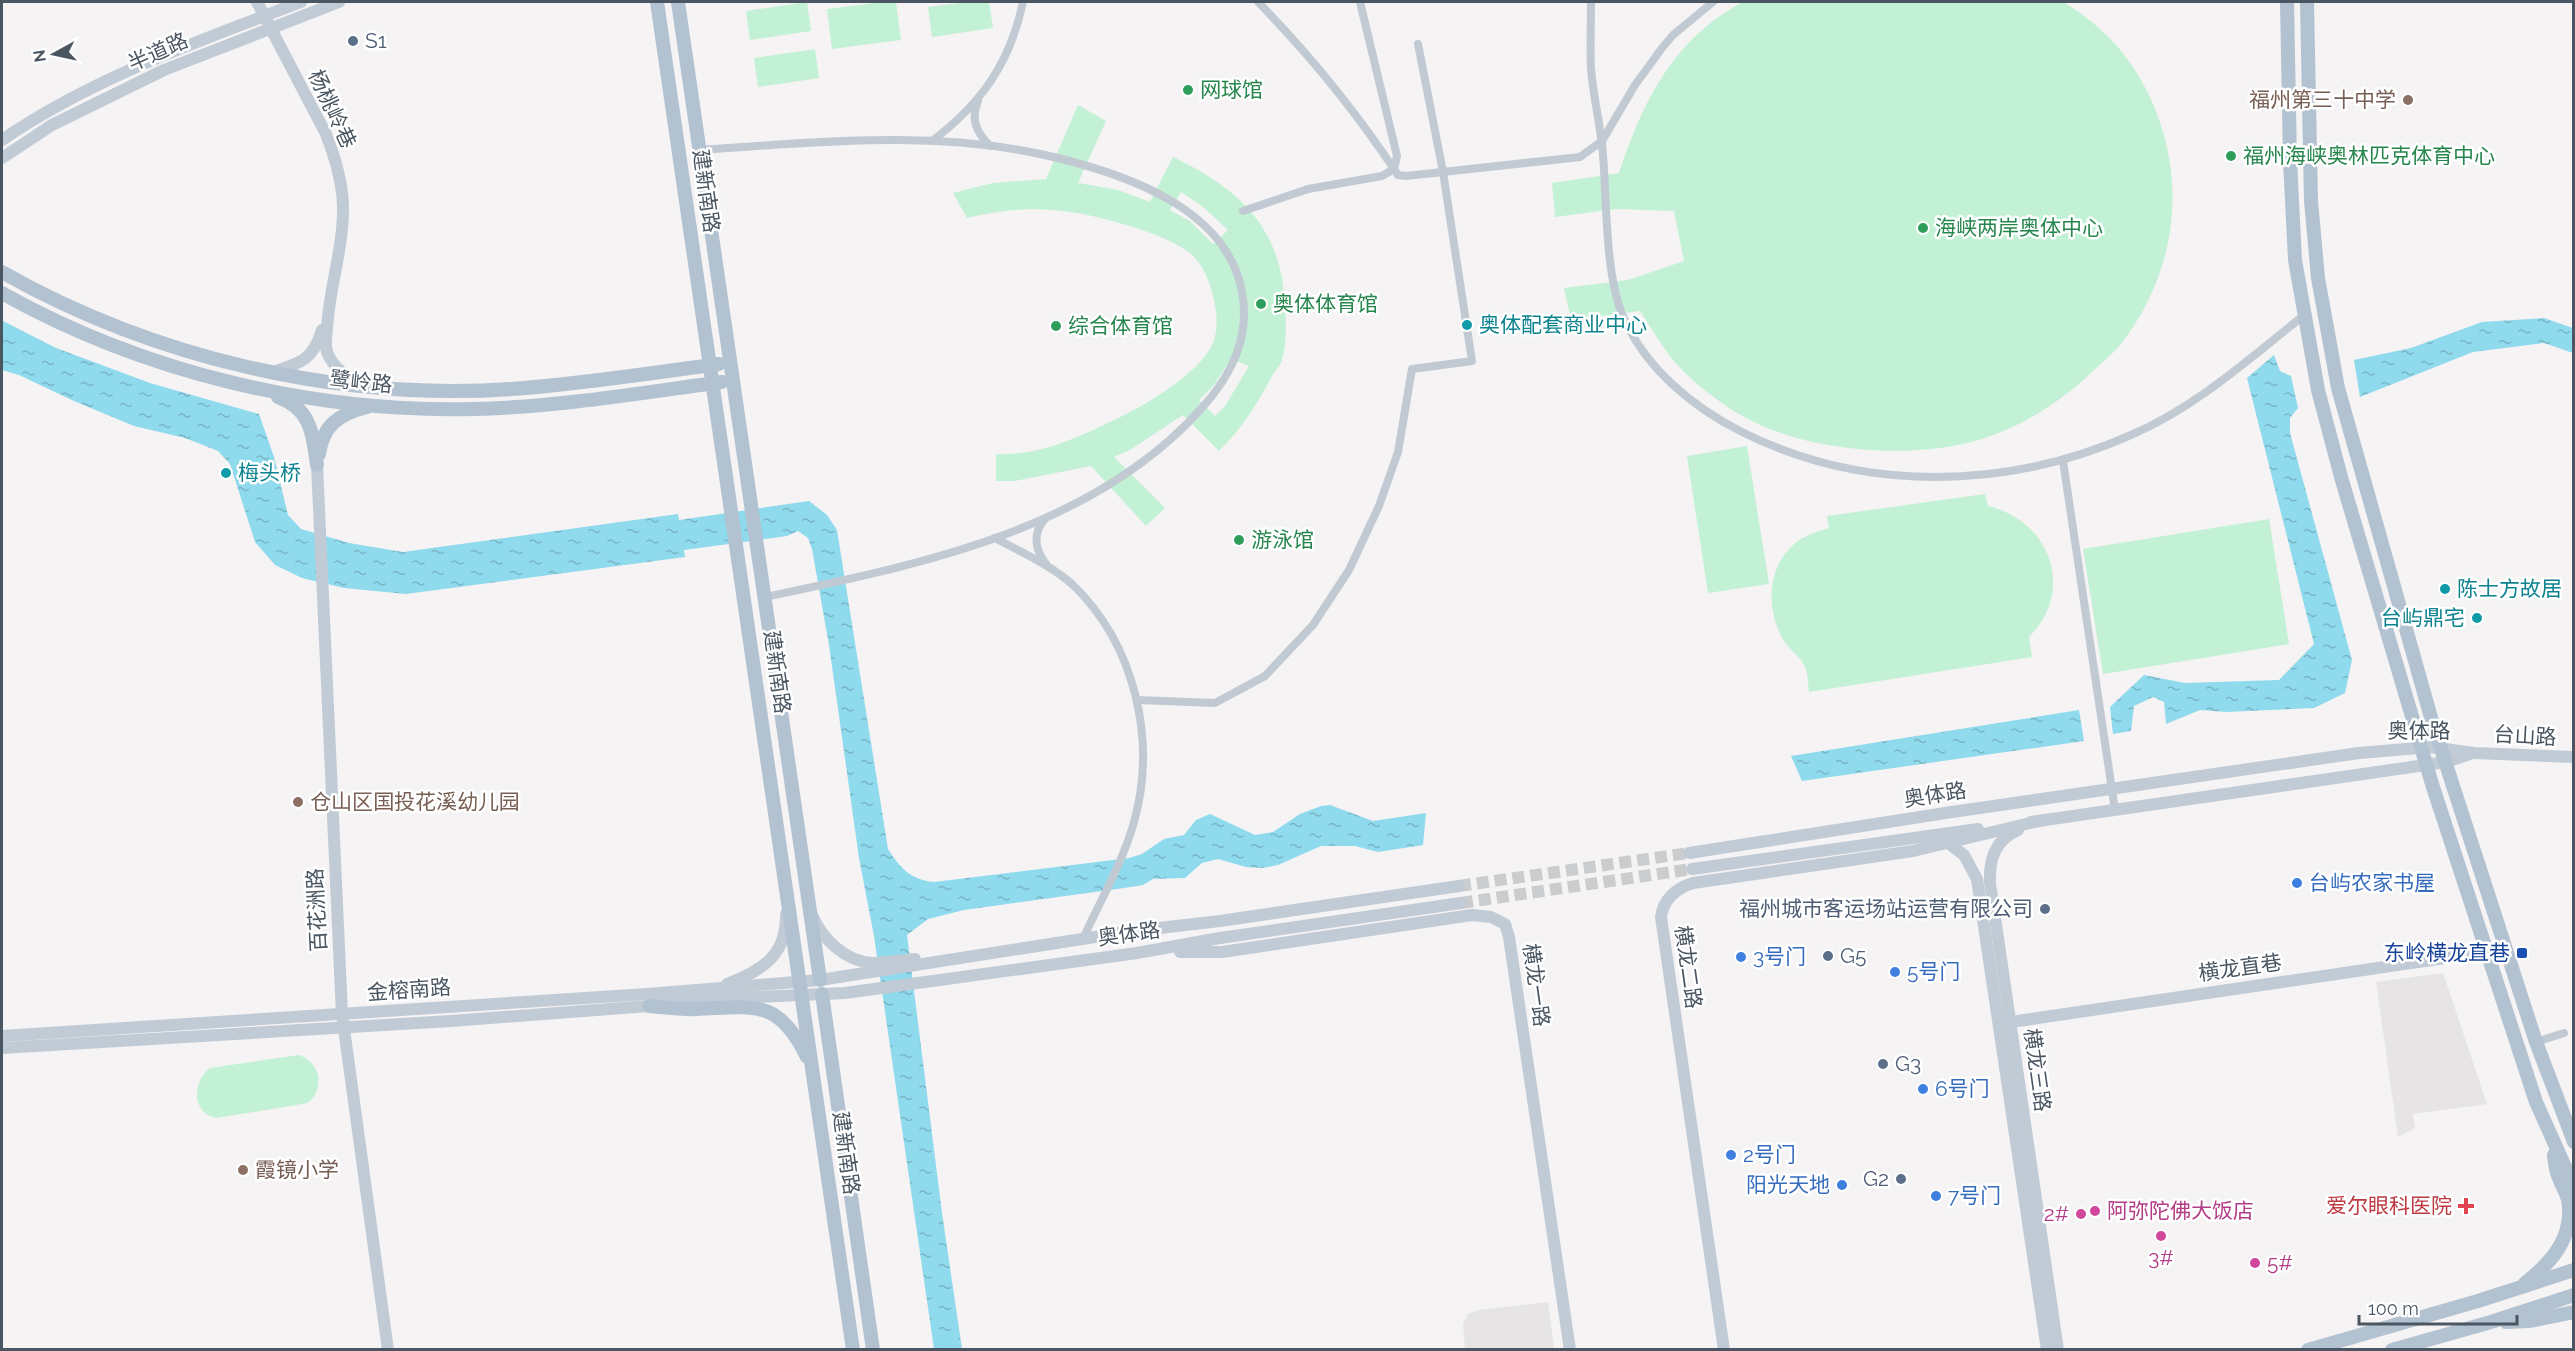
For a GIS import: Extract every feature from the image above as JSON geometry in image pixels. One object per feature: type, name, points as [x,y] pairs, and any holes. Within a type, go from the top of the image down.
[{"type":"main road","name":"杨桃岭巷","points":[[257,2],[326,134],[338,172],[343,205],[328,312]]},
{"type":"main road","name":"半道路","points":[[2,158],[52,124],[267,22],[301,2]]},
{"type":"main road","name":"半道路","points":[[2,140],[48,111],[98,84],[267,22],[339,2]]},
{"type":"main road","name":"建新南路","points":[[657,2],[853,1350]]},
{"type":"main road","name":"建新南路","points":[[678,2],[873,1350]]},
{"type":"main road","points":[[2307,2],[2311,201],[2318,278],[2330,347],[2355,455],[2441,747],[2536,1041],[2574,1142]]},
{"type":"main road","points":[[2285,3],[2295,260],[2303,316],[2318,390],[2426,764],[2486,952],[2536,1102],[2574,1187]]},
{"type":"main road","points":[[2,266],[20,282]]},
{"type":"main road","name":"鹭岭路","points":[[2,272],[125,329],[206,356],[320,381],[416,390],[512,389],[730,362]]},
{"type":"main road","name":"鹭岭路","points":[[2,293],[25,306],[118,346],[184,369],[244,385],[299,396],[435,409],[511,407],[607,398],[733,380]]},
{"type":"main road","points":[[272,372],[300,363],[309,357],[317,345],[328,312]]},
{"type":"main road","points":[[328,312],[327,351],[340,371],[352,378],[416,390]]},
{"type":"main road","points":[[244,385],[251,392],[286,400],[304,413],[312,429],[317,465]]},
{"type":"main road","points":[[317,465],[321,443],[331,423],[344,414],[375,405]]},
{"type":"main road","name":"百花洲路","points":[[317,465],[343,1027],[388,1350]]},
{"type":"main road","name":"奥体路","points":[[1689,853],[2333,756],[2421,747],[2441,747],[2474,753]]},
{"type":"main road","name":"奥体路","points":[[1692,869],[2446,762],[2474,753]]},
{"type":"main road","name":"台山路","points":[[2474,753],[2574,757]]},
{"type":"main road","name":"横龙二路","points":[[1724,1350],[1661,917],[1662,909],[1674,893],[1693,883],[1913,851],[2039,821]]},
{"type":"main road","name":"横龙三路","points":[[2039,821],[2006,836],[1994,851],[1991,860],[1990,883],[2005,1023],[2047,1350]]},
{"type":"main road","name":"横龙三路","points":[[1932,835],[1964,855],[1977,879],[2005,1023],[2058,1350]]},
{"type":"main road","points":[[717,988],[756,973],[778,948],[786,920],[783,865]]},
{"type":"main road","name":"奥体路","points":[[801,988],[821,987],[970,955],[1459,886]]},
{"type":"main road","name":"奥体路","points":[[821,987],[845,993],[1137,953],[1220,938],[1461,903]]},
{"type":"main road","points":[[810,908],[816,923],[828,940],[854,959],[876,963],[970,955]]},
{"type":"main road","name":"横龙一路","points":[[1137,953],[1222,952],[1472,915],[1491,917],[1505,924],[1509,937],[1570,1350]]},
{"type":"main road","name":"横龙直巷","points":[[2005,1023],[2486,952]]},
{"type":"main road","name":"金榕南路","points":[[2,1036],[717,988],[801,988]]},
{"type":"main road","name":"金榕南路","points":[[2,1048],[649,1006],[801,988]]},
{"type":"main road","points":[[649,1006],[693,1009],[745,1005],[761,1009],[791,1029],[813,1071]]},
{"type":"main road","points":[[2517,1289],[2559,1254],[2569,1227],[2571,1211],[2556,1174],[2552,1142]]},
{"type":"main road","points":[[2308,1350],[2574,1270]]},
{"type":"main road","points":[[2392,1350],[2491,1322],[2574,1295]]},
{"type":"main road","points":[[2491,1322],[2530,1322],[2574,1312]]},
{"type":"street","points":[[932,141],[980,98],[991,83],[1007,54],[1023,2]]},
{"type":"street","points":[[1257,2],[1302,48],[1346,103],[1398,175],[1406,176],[1580,157],[1602,141],[1635,85],[1673,35],[1713,2]]},
{"type":"street","points":[[1243,211],[1308,189],[1382,176],[1394,169],[1397,156],[1360,2]]},
{"type":"street","points":[[1591,2],[1591,69],[1602,141],[1611,261],[1621,310],[1638,341],[1659,369],[1699,407],[1721,422],[1772,447],[1826,464],[1880,474],[1934,478],[1972,477],[2031,469],[2063,461],[2130,436],[2165,418],[2210,390],[2303,316]]},
{"type":"street","points":[[1137,700],[1215,703],[1265,676],[1313,625],[1349,570],[1379,506],[1398,452],[1412,369],[1472,361],[1443,172],[1418,44]]},
{"type":"street","points":[[980,98],[974,115],[976,126],[990,146]]},
{"type":"street","points":[[700,150],[834,140],[932,141],[990,146],[1057,158],[1089,167],[1162,197],[1191,215],[1215,236],[1233,263],[1243,295],[1244,327],[1237,357],[1209,401],[1186,426],[1144,460],[1080,501],[995,538],[869,575],[765,597]]},
{"type":"street","points":[[2063,461],[2115,810]]},
{"type":"street","points":[[1047,517],[1038,529],[1036,544],[1048,567]]},
{"type":"street","points":[[995,538],[1048,567],[1073,586],[1104,626],[1121,656],[1137,700],[1143,766],[1138,807],[1125,847],[1083,939]]},
{"type":"street","points":[[2536,1041],[2564,1033]]},
{"type":"shaded area","points":[[2443,973],[2487,1104],[2413,1114],[2415,1128],[2398,1137],[2376,982]]},
{"type":"shaded area","points":[[1548,1302],[1554,1349],[1465,1349],[1463,1324],[1468,1314],[1479,1310]]},
{"type":"green space","points":[[807,2],[811,31],[750,40],[746,11]]},
{"type":"green space","points":[[896,2],[901,40],[832,49],[827,9]]},
{"type":"green space","points":[[989,2],[993,28],[932,37],[928,7]]},
{"type":"green space","name":"海峡两岸奥体中心","points":[[1743,2],[2063,2],[2097,27],[2126,57],[2148,92],[2163,132],[2172,188],[2172,216],[2168,244],[2160,271],[2137,321],[2117,349],[2055,403],[1997,434],[1955,446],[1925,450],[1863,450],[1802,439],[1774,430],[1737,413],[1706,391],[1677,364],[1665,350],[1640,311],[1571,320],[1564,288],[1628,280],[1684,261],[1674,211],[1616,209],[1555,217],[1552,183],[1619,173],[1628,146],[1650,97],[1679,53],[1697,34]]},
{"type":"green space","points":[[815,49],[819,78],[758,87],[754,58]]},
{"type":"green space","points":[[1078,105],[1106,121],[1078,183],[1118,190],[1150,202],[1173,157],[1197,169],[1237,198],[1253,214],[1276,254],[1285,306],[1284,353],[1260,397],[1235,433],[1219,451],[1183,415],[1130,450],[1114,457],[1165,508],[1146,526],[1091,466],[1015,481],[996,481],[996,454],[1027,452],[1056,445],[1124,415],[1168,389],[1195,368],[1212,345],[1216,333],[1216,308],[1207,277],[1196,259],[1179,246],[1131,226],[1064,211],[1026,209],[967,218],[953,193],[993,183],[1046,179]],"holes":[[[1181,192],[1202,206],[1228,230],[1213,244],[1190,221],[1170,210]],[[1231,359],[1249,366],[1225,406],[1215,416],[1199,400],[1214,385]]]},
{"type":"green space","points":[[1747,446],[1769,584],[1708,593],[1687,456]]},
{"type":"green space","points":[[1985,494],[1988,506],[2009,514],[2027,526],[2041,542],[2049,559],[2053,579],[2051,599],[2043,618],[2029,637],[2032,657],[1809,692],[1807,674],[1802,661],[1781,636],[1773,613],[1774,577],[1778,566],[1792,546],[1805,537],[1829,528],[1827,516]]},
{"type":"green space","points":[[2269,519],[2289,644],[2103,674],[2083,549]]},
{"type":"green space","points":[[299,1055],[312,1064],[318,1076],[317,1090],[308,1103],[217,1118],[202,1110],[197,1097],[197,1089],[204,1074],[210,1068]]},
{"type":"water","points":[[2544,318],[2573,328],[2573,353],[2544,343],[2473,352],[2360,397],[2354,360],[2411,348],[2482,322]]},
{"type":"water","points":[[3,321],[56,348],[150,383],[259,414],[274,457],[288,515],[301,529],[349,543],[403,552],[678,514],[679,520],[809,501],[827,515],[837,530],[888,849],[907,872],[919,879],[934,882],[1129,858],[1142,854],[1164,839],[1184,835],[1196,820],[1210,814],[1255,835],[1273,832],[1300,814],[1330,805],[1373,821],[1426,813],[1423,845],[1378,852],[1355,846],[1321,846],[1278,865],[1263,868],[1246,867],[1218,859],[1202,863],[1185,878],[1153,879],[1143,885],[964,910],[928,919],[907,935],[942,1213],[962,1349],[934,1349],[829,645],[812,549],[808,538],[798,531],[787,536],[684,550],[685,557],[406,594],[344,588],[302,578],[275,565],[255,542],[230,464],[218,451],[185,438],[134,426],[19,375],[2,370]]},
{"type":"water","points":[[2274,355],[2280,371],[2291,376],[2298,408],[2290,418],[2290,433],[2352,660],[2345,693],[2314,708],[2226,712],[2200,710],[2166,724],[2164,702],[2153,697],[2134,706],[2131,731],[2113,734],[2110,707],[2144,675],[2185,683],[2279,680],[2314,644],[2247,378]]},
{"type":"water","points":[[2079,710],[2084,741],[1802,781],[1791,756]]},
{"type":"tunnel","points":[[1459,886],[1689,853]]},
{"type":"tunnel","points":[[1461,903],[1692,869]]},
{"type":"place","name":"S1","points":[[353,41]]},
{"type":"place","name":"网球馆","points":[[1188,90]]},
{"type":"place","name":"福州第三十中学","points":[[2408,100]]},
{"type":"place","name":"福州海峡奥林匹克体育中心","points":[[2231,156]]},
{"type":"place","name":"海峡两岸奥体中心","points":[[1923,228]]},
{"type":"place","name":"奥体体育馆","points":[[1261,304]]},
{"type":"place","name":"奥体配套商业中心","points":[[1467,325]]},
{"type":"place","name":"综合体育馆","points":[[1056,326]]},
{"type":"place","name":"梅头桥","points":[[226,473]]},
{"type":"place","name":"游泳馆","points":[[1239,540]]},
{"type":"place","name":"陈士方故居","points":[[2445,589]]},
{"type":"place","name":"台屿鼎宅","points":[[2477,618]]},
{"type":"place","name":"仓山区国投花溪幼儿园","points":[[298,802]]},
{"type":"place","name":"台屿农家书屋","points":[[2297,883]]},
{"type":"place","name":"福州城市客运场站运营有限公司","points":[[2045,909]]},
{"type":"place","name":"东岭横龙直巷","points":[[2522,953]]},
{"type":"place","name":"G5","points":[[1828,956]]},
{"type":"place","name":"3号门","points":[[1741,957]]},
{"type":"place","name":"5号门","points":[[1895,972]]},
{"type":"place","name":"G3","points":[[1883,1064]]},
{"type":"place","name":"6号门","points":[[1923,1089]]},
{"type":"place","name":"2号门","points":[[1731,1155]]},
{"type":"place","name":"霞镜小学","points":[[243,1170]]},
{"type":"place","name":"G2","points":[[1901,1179]]},
{"type":"place","name":"阳光天地","points":[[1842,1185]]},
{"type":"place","name":"7号门","points":[[1936,1196]]},
{"type":"place","name":"爱尔眼科医院","points":[[2466,1206]]},
{"type":"place","name":"阿弥陀佛大饭店","points":[[2095,1211]]},
{"type":"place","name":"2#","points":[[2081,1214]]},
{"type":"place","name":"3#","points":[[2161,1236]]},
{"type":"place","name":"5#","points":[[2255,1263]]}]
